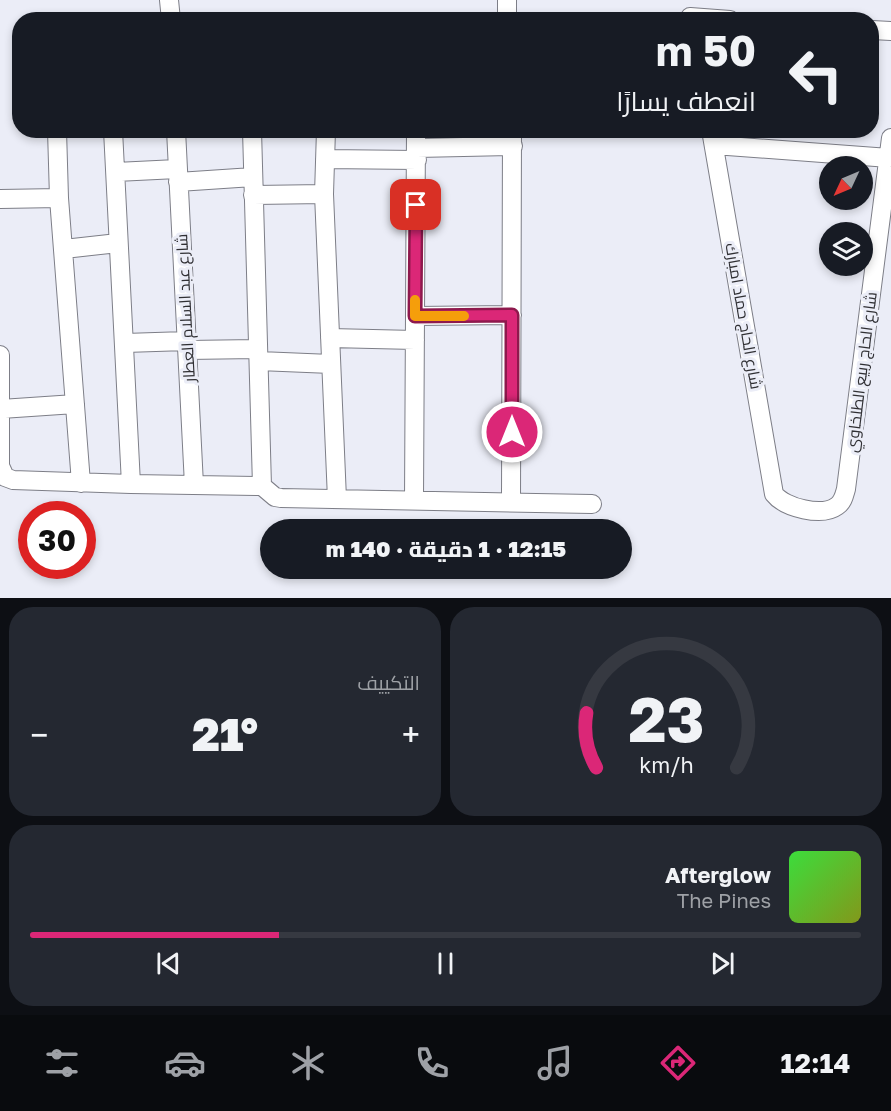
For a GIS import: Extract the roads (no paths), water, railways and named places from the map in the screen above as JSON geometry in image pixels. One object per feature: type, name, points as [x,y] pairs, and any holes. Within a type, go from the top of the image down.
[{"type":"street","points":[[57,138],[59,198],[81,483]]},
{"type":"street","points":[[114,138],[131,484]]},
{"type":"street","name":"شارع عبد السلام العطار","points":[[176,138],[194,484]]},
{"type":"street","points":[[252,138],[262,486]]},
{"type":"street","points":[[326,138],[324,194],[337,499]]},
{"type":"street","points":[[325,159],[417,146],[513,138],[511,502]]},
{"type":"street","points":[[712,138],[889,158]]},
{"type":"street","name":"شارع الحاج حماد امبارك","points":[[712,138],[774,494],[779,500]]},
{"type":"street","name":"شارع الحاج ربيع الطلخاوي","points":[[779,500],[796,508],[829,510],[844,499],[891,138]]},
{"type":"street","points":[[414,500],[417,146]]},
{"type":"street","points":[[116,172],[177,176],[324,194]]},
{"type":"street","points":[[0,199],[59,198]]},
{"type":"street","points":[[64,249],[118,243]]},
{"type":"street","points":[[415,316],[512,315]]},
{"type":"street","points":[[330,338],[415,340]]},
{"type":"street","points":[[125,342],[187,345],[331,364]]},
{"type":"street","points":[[0,355],[0,466],[5,477],[13,480],[262,486],[275,497],[281,498],[592,504]]},
{"type":"street","points":[[1,409],[75,404]]}]
